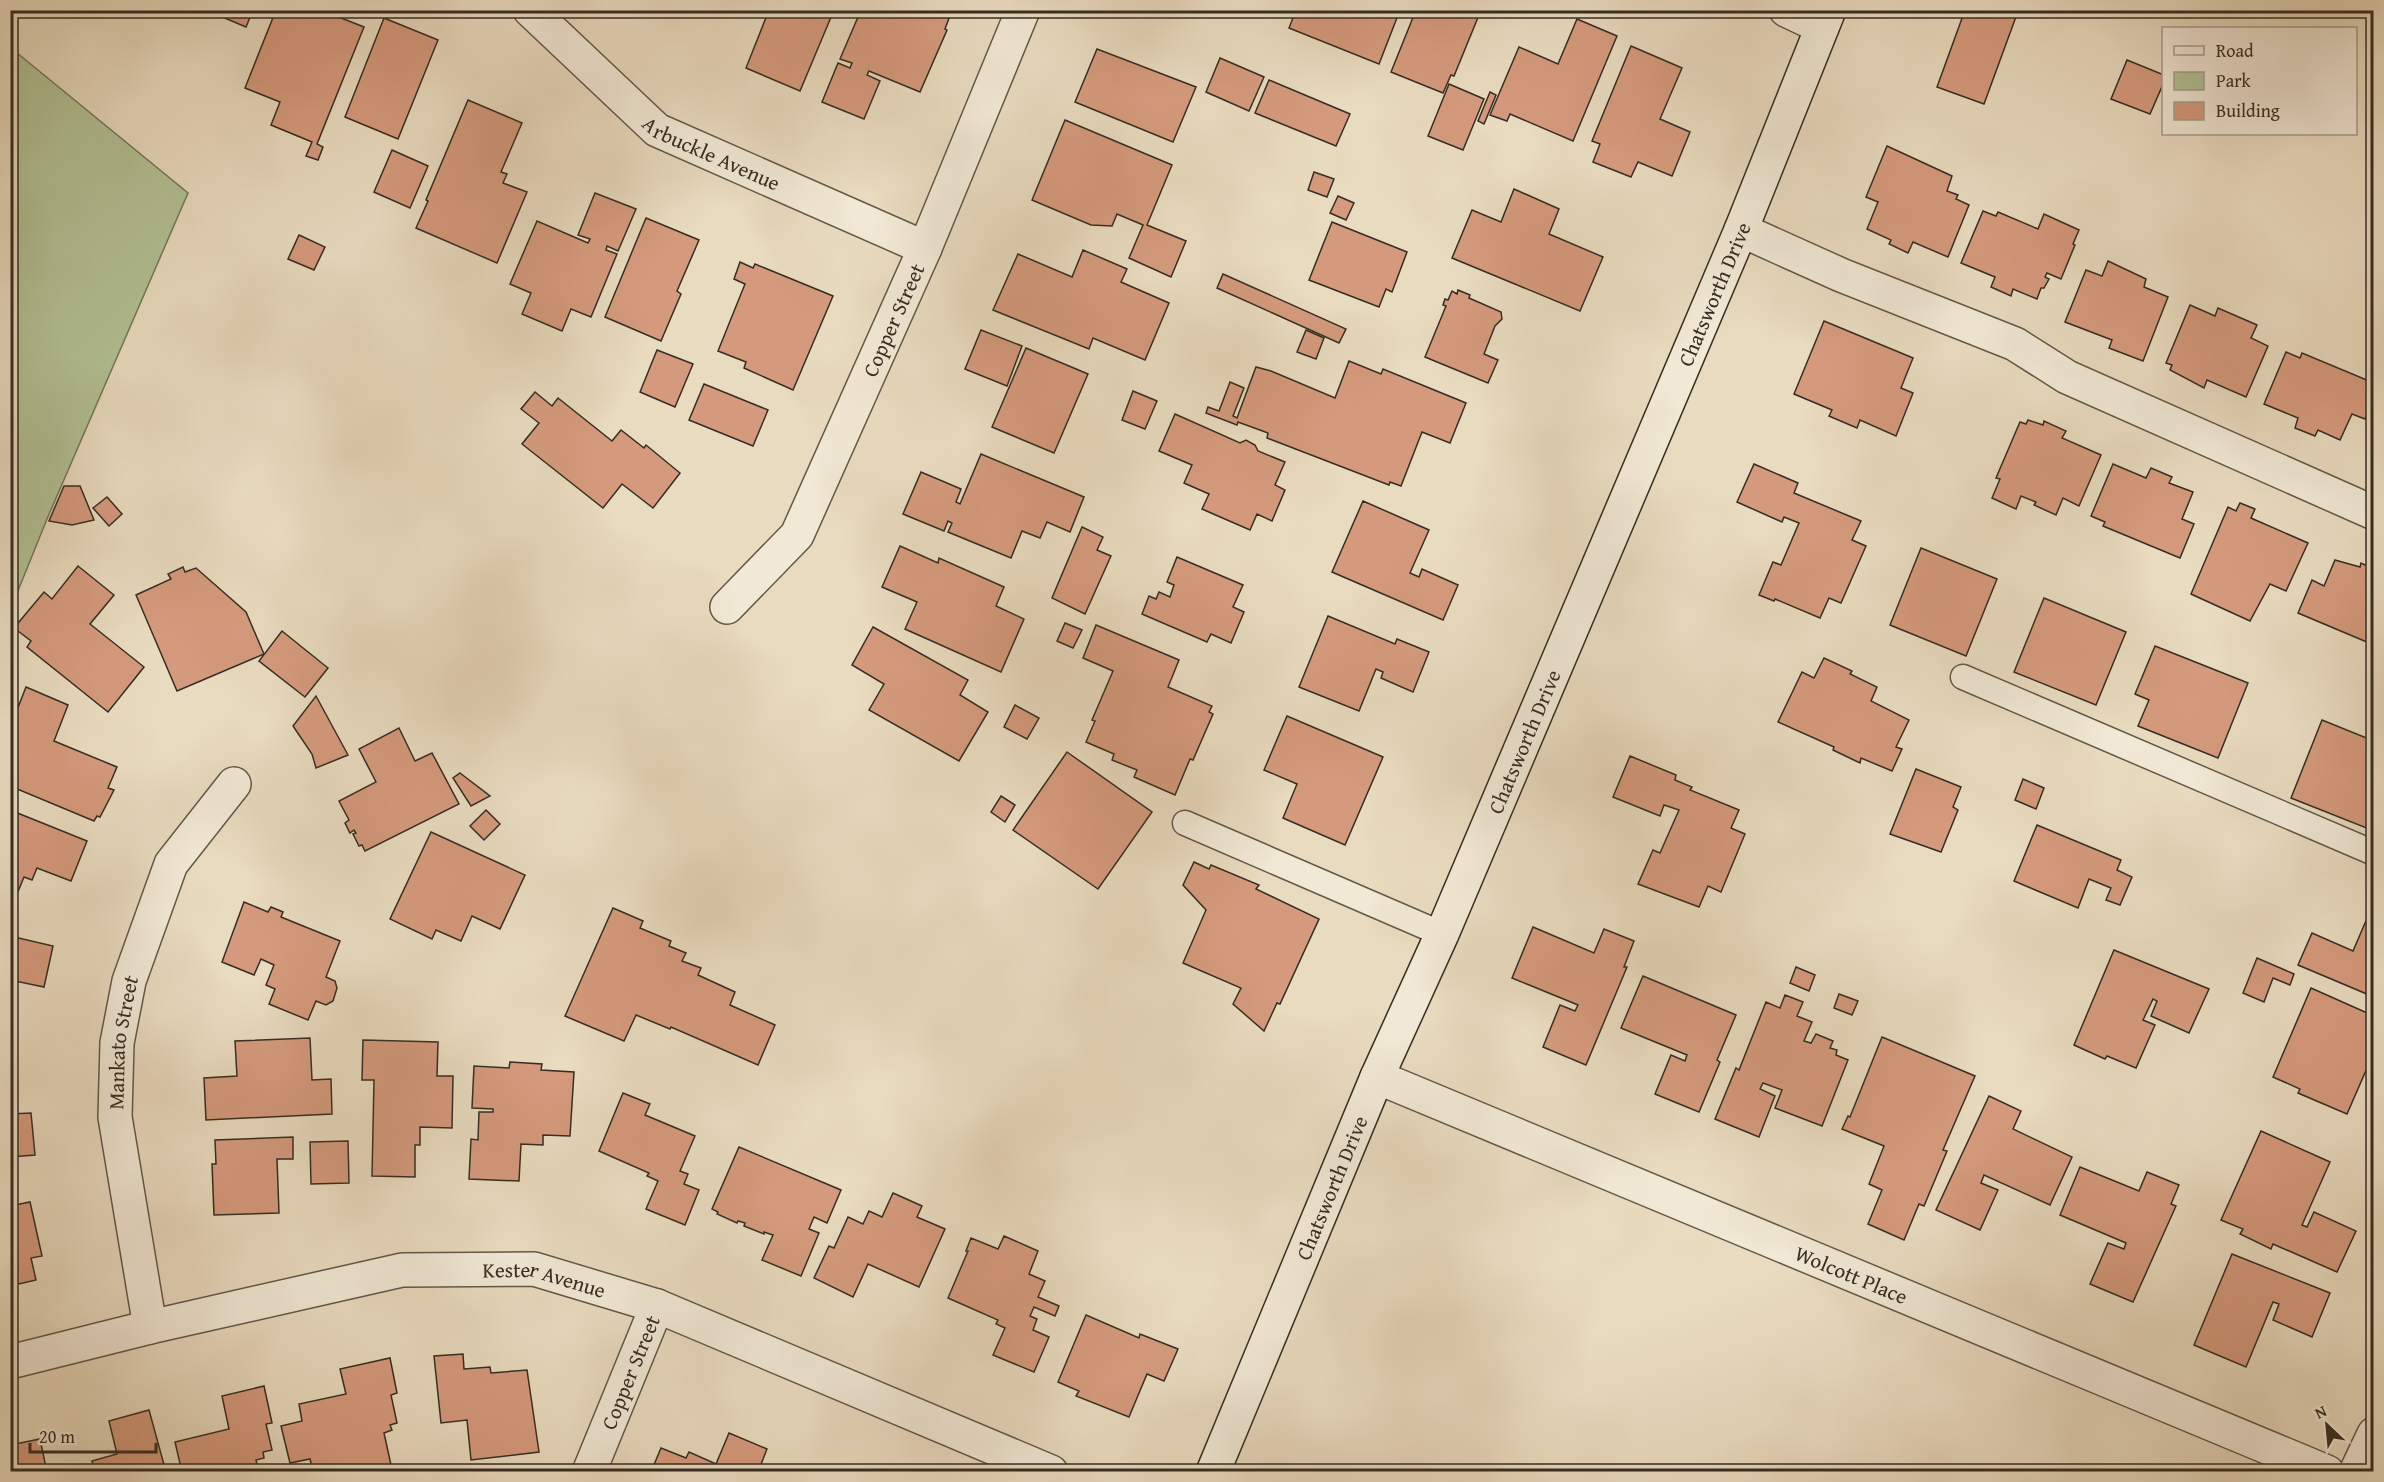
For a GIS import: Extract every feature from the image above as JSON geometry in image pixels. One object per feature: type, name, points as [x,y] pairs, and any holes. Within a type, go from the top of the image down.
[{"type":"street","name":"Arbuckle Avenue","points":[[530,10],[657,130],[925,248]]},
{"type":"street","name":"Copper Street","points":[[727,607],[797,535],[925,248],[1023,10]]},
{"type":"street","points":[[1786,10],[1825,19]]},
{"type":"street","name":"Chatsworth Drive","points":[[1213,1472],[1377,1077],[1442,934],[1741,230],[1825,19]]},
{"type":"street","points":[[1741,230],[1841,275],[2015,344],[2067,377],[2373,513]]},
{"type":"street","name":"Mankato Street","points":[[150,1327],[115,1117],[117,1043],[129,981],[171,864],[234,784]]},
{"type":"street","name":"Wolcott Place","points":[[1377,1077],[2327,1472]]},
{"type":"street","name":"Kester Avenue","points":[[10,1362],[150,1327],[402,1270],[534,1269],[657,1306],[1052,1472]]},
{"type":"street","name":"Copper Street","points":[[589,1472],[657,1306]]},
{"type":"street","points":[[2356,1472],[2373,1434]]},
{"type":"lane","points":[[1963,677],[2373,853]]},
{"type":"lane","points":[[1185,823],[1442,934]]},
{"type":"green space","points":[[11,48],[188,193],[47,519],[11,608]]},
{"type":"building","points":[[222,10],[253,10],[246,27],[220,16]]},
{"type":"building","points":[[276,10],[321,10],[364,27],[317,144],[323,147],[318,160],[306,156],[312,142],[271,125],[280,102],[245,88]]},
{"type":"building","points":[[769,10],[834,10],[800,91],[746,68]]},
{"type":"building","points":[[861,10],[952,10],[945,29],[947,30],[920,92],[869,71],[867,75],[880,81],[864,119],[822,102],[838,63],[850,68],[852,63],[840,59]]},
{"type":"building","points":[[1296,10],[1400,10],[1379,64],[1289,28]]},
{"type":"building","points":[[1416,10],[1481,10],[1454,76],[1451,75],[1443,93],[1391,72]]},
{"type":"building","points":[[1965,10],[2007,10],[2017,14],[1984,104],[1937,87]]},
{"type":"building","points":[[384,18],[438,40],[398,139],[345,117]]},
{"type":"building","points":[[1577,19],[1617,36],[1573,141],[1510,114],[1507,121],[1490,115],[1519,47],[1558,64]]},
{"type":"building","points":[[1631,46],[1682,68],[1660,119],[1690,132],[1672,176],[1638,162],[1631,177],[1593,162],[1600,144],[1592,141]]},
{"type":"building","points":[[1097,49],[1196,87],[1173,142],[1075,102]]},
{"type":"building","points":[[1220,58],[1264,77],[1249,111],[1206,92]]},
{"type":"building","points":[[2127,60],[2162,74],[2162,87],[2150,114],[2111,99]]},
{"type":"building","points":[[1269,80],[1350,114],[1336,146],[1255,113]]},
{"type":"building","points":[[1449,84],[1484,99],[1463,150],[1428,136]]},
{"type":"building","points":[[1490,92],[1496,95],[1484,124],[1478,121]]},
{"type":"building","points":[[468,100],[522,123],[501,172],[507,174],[503,183],[527,192],[497,263],[416,228]]},
{"type":"building","points":[[1065,120],[1172,165],[1147,225],[1186,241],[1171,277],[1129,258],[1143,225],[1117,214],[1112,226],[1091,225],[1032,200]]},
{"type":"building","points":[[1887,146],[1952,176],[1947,191],[1958,195],[1956,199],[1969,205],[1948,257],[1913,242],[1908,253],[1889,244],[1891,240],[1867,229],[1878,202],[1866,197]]},
{"type":"building","points":[[392,150],[428,166],[410,208],[374,192]]},
{"type":"building","points":[[1314,172],[1334,179],[1327,197],[1308,190]]},
{"type":"building","points":[[1514,189],[1559,209],[1549,234],[1603,257],[1580,311],[1452,258],[1472,210],[1501,222]]},
{"type":"building","points":[[595,193],[636,209],[618,251],[607,246],[606,250],[617,254],[591,317],[571,309],[562,331],[522,314],[531,293],[510,284],[537,221],[588,243],[590,239],[578,235]]},
{"type":"building","points":[[1338,196],[1354,203],[1346,220],[1330,213]]},
{"type":"building","points":[[1983,211],[1996,216],[1998,212],[2038,229],[2044,214],[2079,230],[2061,279],[2047,273],[2045,277],[2049,279],[2044,288],[2041,288],[2037,299],[2013,289],[2011,296],[1991,287],[1995,277],[1961,263]]},
{"type":"building","points":[[646,218],[699,240],[677,291],[681,294],[661,341],[605,317]]},
{"type":"building","points":[[1332,222],[1407,252],[1392,292],[1386,289],[1379,307],[1309,280]]},
{"type":"building","points":[[299,235],[325,247],[314,270],[288,259]]},
{"type":"building","points":[[1083,250],[1127,269],[1121,282],[1169,303],[1145,360],[1093,338],[1089,349],[993,310],[1018,254],[1072,277]]},
{"type":"building","points":[[2108,261],[2146,279],[2144,287],[2168,297],[2143,361],[2109,348],[2112,340],[2065,322],[2086,270],[2102,276]]},
{"type":"building","points":[[740,262],[753,268],[755,264],[833,296],[793,390],[744,368],[746,362],[718,351],[745,284],[734,279]]},
{"type":"building","points":[[1223,274],[1346,329],[1339,343],[1217,288]]},
{"type":"building","points":[[1458,290],[1470,295],[1469,298],[1501,312],[1502,319],[1495,326],[1484,354],[1498,360],[1488,383],[1425,357],[1446,306],[1443,305],[1445,299],[1448,300],[1452,291],[1457,294]]},
{"type":"building","points":[[2190,305],[2215,316],[2218,308],[2257,325],[2251,338],[2268,346],[2246,397],[2207,380],[2204,388],[2170,370],[2172,365],[2166,363]]},
{"type":"building","points":[[1824,321],[1913,358],[1901,388],[1913,393],[1896,436],[1860,420],[1857,428],[1829,416],[1832,410],[1794,394]]},
{"type":"building","points":[[981,330],[1022,346],[1007,386],[965,369]]},
{"type":"building","points":[[1306,330],[1324,338],[1316,359],[1297,352]]},
{"type":"building","points":[[1026,348],[1088,374],[1054,453],[992,427]]},
{"type":"building","points":[[657,350],[693,364],[675,407],[640,392]]},
{"type":"building","points":[[2286,352],[2300,358],[2302,353],[2374,383],[2374,398],[2365,419],[2352,414],[2340,440],[2318,430],[2315,436],[2295,428],[2298,418],[2264,404]]},
{"type":"building","points":[[1349,361],[1381,374],[1383,369],[1466,403],[1450,443],[1422,432],[1401,486],[1390,482],[1389,485],[1267,438],[1268,433],[1238,422],[1237,425],[1206,413],[1208,407],[1219,411],[1230,382],[1244,388],[1233,416],[1237,418],[1256,367],[1335,398]]},
{"type":"building","points":[[704,384],[768,410],[753,446],[689,420]]},
{"type":"building","points":[[1133,391],[1157,401],[1145,429],[1122,420]]},
{"type":"building","points":[[535,392],[552,406],[558,398],[612,441],[621,430],[644,448],[646,445],[680,473],[653,508],[622,484],[603,508],[522,444],[539,423],[521,409]]},
{"type":"building","points":[[1175,414],[1240,443],[1246,440],[1255,445],[1258,451],[1285,462],[1275,485],[1285,490],[1272,521],[1257,514],[1250,530],[1202,509],[1209,494],[1184,483],[1192,465],[1159,451]]},
{"type":"building","points":[[2028,420],[2043,425],[2044,421],[2066,431],[2062,438],[2101,455],[2079,506],[2063,498],[2056,515],[2034,505],[2036,502],[2021,496],[2016,509],[1992,498],[2000,479],[1996,478],[2020,422],[2026,424]]},
{"type":"building","points":[[981,454],[1084,497],[1070,532],[1047,522],[1040,538],[1022,531],[1011,558],[948,532],[952,523],[948,521],[944,531],[903,514],[921,472],[961,489],[956,502],[960,504]]},
{"type":"building","points":[[1754,464],[1798,483],[1794,493],[1861,521],[1852,540],[1866,546],[1841,603],[1829,598],[1820,618],[1775,599],[1774,601],[1759,595],[1773,562],[1781,565],[1799,523],[1784,517],[1782,522],[1737,502]]},
{"type":"building","points":[[2113,464],[2146,478],[2151,468],[2172,477],[2169,483],[2193,492],[2182,519],[2194,524],[2180,558],[2103,526],[2105,522],[2091,516]]},
{"type":"building","points":[[64,486],[80,486],[94,520],[72,525],[49,521]]},
{"type":"building","points":[[107,497],[122,514],[109,526],[93,508]]},
{"type":"building","points":[[1363,501],[1429,530],[1410,573],[1419,577],[1422,569],[1458,585],[1443,620],[1332,572]]},
{"type":"building","points":[[2240,503],[2255,509],[2251,518],[2308,543],[2286,591],[2270,584],[2250,621],[2191,594],[2228,507],[2236,511]]},
{"type":"building","points":[[1082,527],[1103,537],[1097,550],[1111,556],[1085,614],[1052,598]]},
{"type":"building","points":[[900,546],[938,563],[939,558],[1004,587],[996,606],[1024,619],[1001,672],[905,629],[917,602],[882,587]]},
{"type":"building","points":[[1921,548],[1997,579],[1966,656],[1890,625]]},
{"type":"building","points":[[1177,557],[1243,585],[1233,607],[1244,612],[1231,643],[1211,634],[1207,642],[1142,614],[1149,596],[1156,599],[1159,592],[1170,597],[1174,585],[1167,582]]},
{"type":"building","points":[[2335,560],[2360,567],[2361,563],[2374,569],[2374,645],[2298,613],[2312,580],[2324,586]]},
{"type":"building","points":[[78,566],[114,595],[90,624],[144,667],[108,712],[27,647],[31,641],[14,628],[44,592],[52,599]]},
{"type":"building","points":[[183,567],[185,572],[196,568],[246,612],[264,654],[177,691],[136,595],[171,579],[168,574]]},
{"type":"building","points":[[2044,598],[2126,632],[2096,705],[2014,672]]},
{"type":"building","points":[[1328,616],[1395,644],[1397,639],[1429,652],[1413,692],[1381,678],[1383,672],[1376,669],[1359,711],[1299,687]]},
{"type":"building","points":[[1065,623],[1082,630],[1073,648],[1057,641]]},
{"type":"building","points":[[1096,625],[1179,660],[1168,687],[1212,706],[1209,712],[1213,714],[1175,795],[1134,777],[1137,770],[1112,760],[1114,754],[1086,742],[1095,721],[1092,720],[1113,671],[1083,658]]},
{"type":"building","points":[[873,627],[968,680],[960,695],[988,712],[959,761],[869,710],[884,684],[852,665]]},
{"type":"building","points":[[282,631],[328,668],[305,697],[259,661]]},
{"type":"building","points":[[2155,646],[2248,683],[2218,758],[2138,726],[2149,700],[2135,694]]},
{"type":"building","points":[[1824,658],[1852,671],[1850,674],[1877,687],[1871,701],[1909,720],[1896,747],[1902,749],[1892,771],[1861,758],[1860,763],[1833,750],[1834,747],[1778,722],[1802,672],[1814,678]]},
{"type":"building","points":[[26,687],[68,705],[54,741],[117,767],[108,788],[114,790],[100,817],[97,816],[94,821],[10,786],[10,719],[13,720]]},
{"type":"building","points":[[316,696],[348,755],[316,768],[312,754],[293,726]]},
{"type":"building","points":[[1015,705],[1039,718],[1027,739],[1004,727]]},
{"type":"building","points":[[1287,716],[1383,757],[1345,845],[1283,818],[1297,784],[1264,770]]},
{"type":"building","points":[[2322,720],[2374,741],[2374,831],[2291,798]]},
{"type":"building","points":[[399,728],[415,761],[432,753],[459,804],[365,851],[362,845],[359,846],[353,834],[356,833],[354,830],[350,833],[345,823],[349,820],[339,801],[376,782],[359,749]]},
{"type":"building","points":[[1067,752],[1152,812],[1098,889],[1013,830]]},
{"type":"building","points":[[1630,756],[1676,775],[1675,780],[1692,787],[1690,790],[1739,810],[1731,828],[1745,834],[1721,892],[1708,886],[1699,907],[1638,884],[1653,850],[1660,853],[1679,810],[1664,805],[1660,816],[1613,797]]},
{"type":"building","points":[[1916,769],[1961,787],[1953,807],[1958,810],[1941,852],[1890,834]]},
{"type":"building","points":[[460,773],[490,796],[471,806],[453,778]]},
{"type":"building","points":[[2023,779],[2044,788],[2036,809],[2015,800]]},
{"type":"building","points":[[1001,796],[1015,805],[1005,822],[991,812]]},
{"type":"building","points":[[10,810],[87,841],[71,881],[37,868],[32,880],[24,877],[15,899],[10,898]]},
{"type":"building","points":[[486,810],[500,824],[484,840],[470,826]]},
{"type":"building","points":[[2037,825],[2121,860],[2117,870],[2132,877],[2120,905],[2106,900],[2111,888],[2089,879],[2078,908],[2014,881]]},
{"type":"building","points":[[431,832],[525,875],[500,929],[472,916],[461,941],[436,930],[432,939],[390,919]]},
{"type":"building","points":[[1194,862],[1209,869],[1211,865],[1259,885],[1256,889],[1319,919],[1280,1004],[1277,1003],[1264,1031],[1233,1004],[1241,988],[1183,963],[1206,910],[1183,885]]},
{"type":"building","points":[[244,902],[268,912],[271,907],[283,912],[281,917],[340,941],[326,977],[335,981],[337,988],[333,1001],[326,1005],[316,1001],[308,1020],[269,1004],[275,989],[266,985],[274,965],[261,959],[254,975],[222,962]]},
{"type":"building","points":[[2374,902],[2374,997],[2298,965],[2312,933],[2353,951]]},
{"type":"building","points":[[613,908],[643,921],[640,928],[671,941],[669,946],[686,953],[682,961],[701,968],[698,975],[735,992],[730,1005],[775,1025],[758,1065],[671,1027],[670,1029],[636,1015],[624,1041],[565,1016]]},
{"type":"building","points":[[1533,927],[1594,953],[1604,929],[1634,941],[1624,967],[1627,967],[1586,1065],[1543,1047],[1560,1005],[1575,1011],[1578,1005],[1512,978]]},
{"type":"building","points":[[10,936],[53,946],[44,987],[10,980]]},
{"type":"building","points":[[2114,950],[2209,989],[2189,1033],[2151,1016],[2157,1001],[2153,999],[2143,1020],[2155,1025],[2136,1068],[2107,1056],[2105,1059],[2074,1045]]},
{"type":"building","points":[[2257,958],[2294,974],[2290,985],[2273,978],[2264,1002],[2243,993]]},
{"type":"building","points":[[1796,967],[1815,975],[1809,991],[1790,983]]},
{"type":"building","points":[[1643,976],[1736,1015],[1717,1060],[1720,1062],[1699,1112],[1655,1094],[1671,1055],[1685,1061],[1687,1055],[1621,1028]]},
{"type":"building","points":[[2311,988],[2374,1016],[2374,1052],[2347,1114],[2298,1093],[2300,1089],[2273,1077]]},
{"type":"building","points":[[1839,994],[1858,1001],[1852,1015],[1834,1008]]},
{"type":"building","points":[[1785,995],[1803,1002],[1797,1016],[1812,1022],[1804,1041],[1811,1043],[1816,1034],[1833,1041],[1830,1048],[1837,1050],[1836,1055],[1848,1060],[1822,1126],[1775,1108],[1782,1090],[1763,1083],[1760,1089],[1775,1096],[1759,1137],[1715,1119],[1736,1068],[1739,1070],[1766,1002],[1780,1008]]},
{"type":"building","points":[[1882,1037],[1975,1076],[1943,1150],[1947,1151],[1924,1206],[1919,1204],[1904,1240],[1868,1224],[1882,1190],[1869,1184],[1884,1146],[1842,1129],[1848,1116],[1850,1117]]},
{"type":"building","points":[[310,1038],[312,1080],[331,1079],[332,1114],[206,1120],[204,1078],[237,1076],[235,1041]]},
{"type":"building","points":[[363,1040],[438,1042],[437,1076],[453,1076],[452,1128],[420,1127],[420,1145],[415,1145],[415,1177],[372,1176],[374,1080],[362,1080]]},
{"type":"building","points":[[510,1062],[542,1064],[541,1070],[574,1072],[570,1136],[543,1135],[543,1145],[521,1144],[519,1181],[469,1179],[471,1139],[478,1140],[479,1112],[493,1112],[493,1109],[472,1108],[474,1066],[509,1068]]},
{"type":"building","points":[[623,1093],[650,1104],[645,1115],[695,1136],[680,1171],[688,1174],[684,1184],[699,1190],[685,1225],[646,1209],[658,1181],[647,1176],[649,1173],[599,1151]]},
{"type":"building","points":[[1989,1096],[2021,1111],[2013,1129],[2072,1157],[2050,1205],[1984,1175],[1981,1183],[1998,1190],[1980,1230],[1936,1210]]},
{"type":"building","points":[[31,1113],[35,1155],[10,1157],[10,1114]]},
{"type":"building","points":[[2261,1131],[2330,1162],[2302,1225],[2307,1227],[2314,1212],[2356,1231],[2337,1272],[2273,1244],[2271,1249],[2240,1234],[2243,1229],[2221,1220]]},
{"type":"building","points":[[293,1137],[293,1159],[277,1159],[279,1213],[214,1215],[212,1164],[216,1164],[215,1140]]},
{"type":"building","points":[[348,1141],[349,1183],[311,1184],[310,1142]]},
{"type":"building","points":[[739,1147],[841,1190],[827,1223],[814,1217],[809,1229],[819,1233],[801,1276],[762,1260],[773,1235],[744,1226],[745,1223],[738,1221],[737,1223],[717,1214],[718,1212],[712,1209]]},
{"type":"building","points":[[2080,1167],[2139,1191],[2147,1172],[2179,1185],[2171,1204],[2176,1206],[2133,1302],[2090,1284],[2108,1243],[2124,1249],[2126,1243],[2060,1215]]},
{"type":"building","points":[[893,1193],[922,1206],[917,1217],[945,1229],[919,1287],[868,1264],[853,1297],[814,1278],[829,1246],[834,1248],[848,1217],[863,1224],[869,1211],[882,1217]]},
{"type":"building","points":[[30,1202],[42,1256],[31,1258],[36,1280],[10,1286],[10,1206]]},
{"type":"building","points":[[1004,1236],[1038,1251],[1029,1274],[1045,1281],[1038,1297],[1059,1306],[1055,1316],[1034,1307],[1030,1316],[1037,1319],[1033,1330],[1049,1337],[1034,1372],[993,1355],[1005,1328],[996,1324],[998,1320],[948,1298],[968,1251],[966,1251],[971,1238],[998,1249]]},
{"type":"building","points":[[2232,1254],[2330,1293],[2312,1337],[2273,1320],[2279,1304],[2273,1302],[2246,1367],[2194,1345]]},
{"type":"building","points":[[1086,1315],[1139,1338],[1140,1334],[1178,1349],[1164,1381],[1147,1374],[1129,1417],[1076,1396],[1079,1391],[1058,1382]]},
{"type":"building","points":[[463,1354],[464,1369],[490,1367],[491,1373],[527,1370],[539,1452],[471,1460],[467,1420],[441,1423],[434,1356]]},
{"type":"building","points":[[390,1358],[397,1393],[391,1395],[397,1423],[390,1425],[392,1430],[384,1433],[391,1465],[359,1472],[313,1472],[310,1459],[290,1463],[281,1426],[302,1421],[299,1404],[346,1394],[340,1369]]},
{"type":"building","points":[[264,1386],[272,1423],[266,1424],[272,1450],[263,1452],[264,1458],[256,1460],[259,1472],[182,1472],[175,1442],[229,1429],[222,1396]]},
{"type":"building","points":[[149,1410],[166,1472],[84,1472],[94,1469],[92,1461],[117,1454],[109,1421]]},
{"type":"building","points":[[729,1433],[767,1449],[758,1472],[651,1472],[661,1448],[686,1458],[689,1452],[716,1464]]},
{"type":"building","points":[[40,1439],[47,1472],[10,1472],[10,1445]]}]
